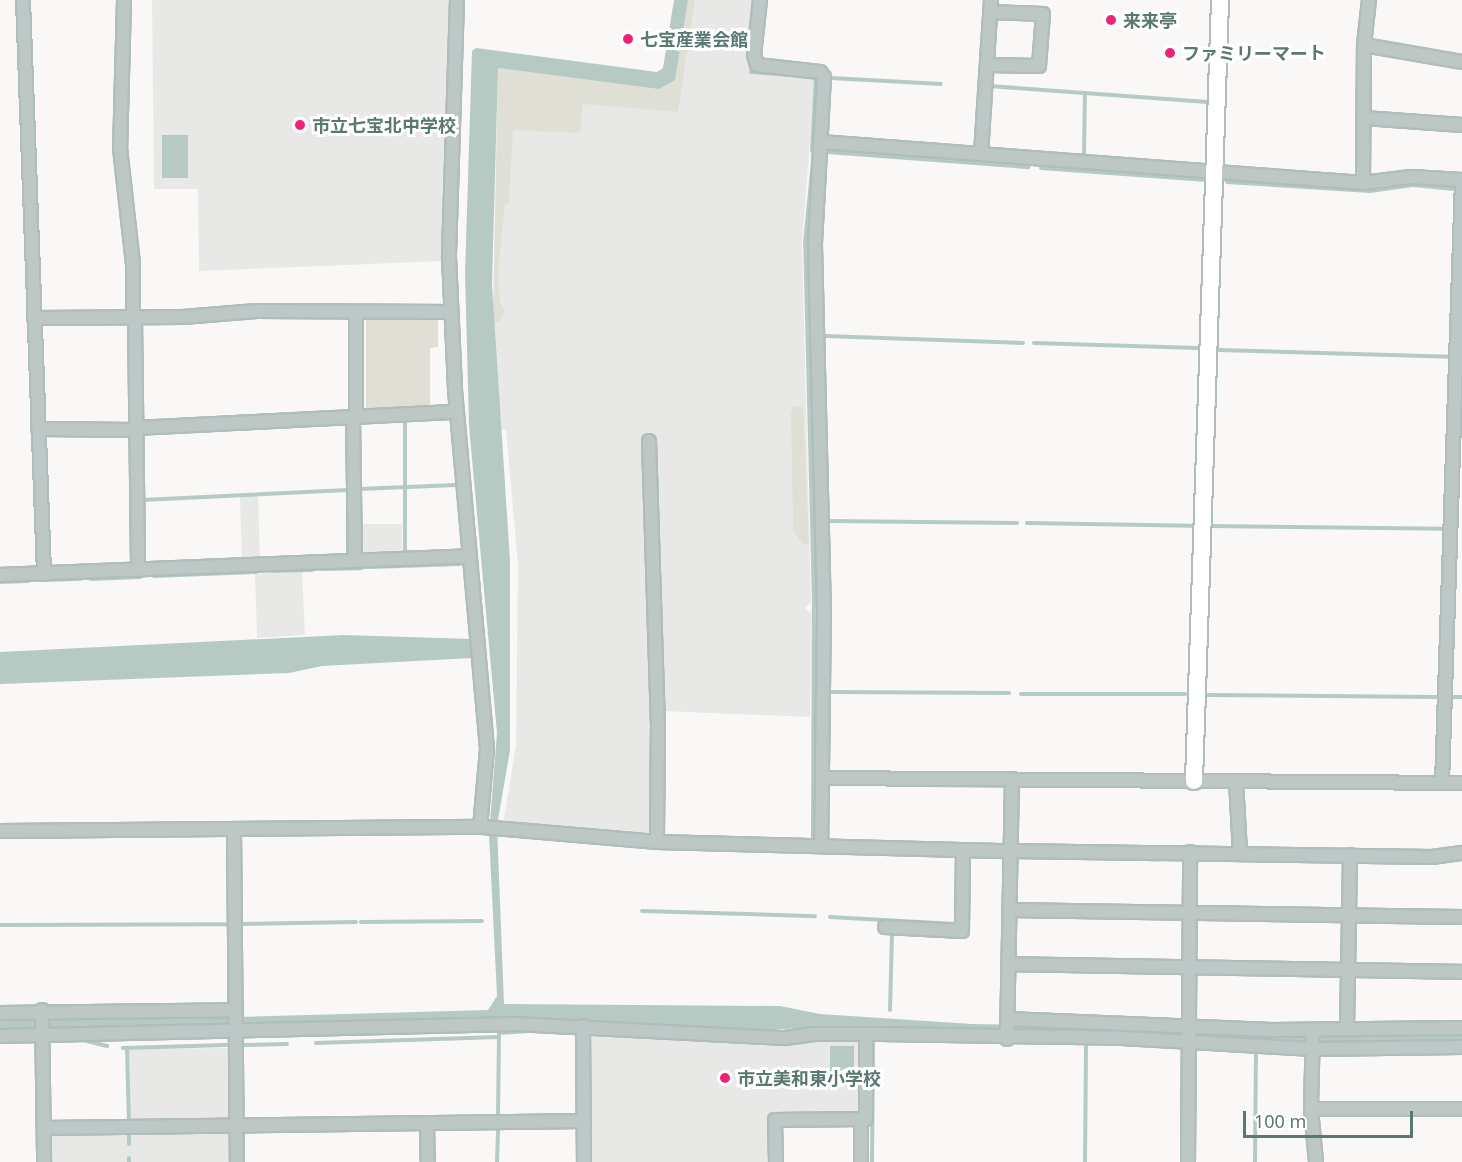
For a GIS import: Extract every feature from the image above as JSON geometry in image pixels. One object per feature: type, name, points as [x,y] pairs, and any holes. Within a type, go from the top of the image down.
[{"type":"street","points":[[23,0],[44,574]]},
{"type":"street","points":[[124,0],[120,148],[133,263],[138,570]]},
{"type":"street","points":[[457,0],[451,312],[457,412],[487,749],[488,828]]},
{"type":"street","points":[[760,0],[754,55],[757,65],[820,72],[824,77],[814,245],[824,608],[821,845]]},
{"type":"street","points":[[1194,781],[1220,0]]},
{"type":"street","points":[[1363,183],[1365,45],[1369,0]]},
{"type":"street","points":[[981,154],[990,6],[1042,14],[1039,66],[987,65]]},
{"type":"street","points":[[1365,45],[1462,62]]},
{"type":"street","points":[[1364,118],[1462,125]]},
{"type":"street","points":[[820,142],[1363,183],[1411,177],[1462,180],[1442,783]]},
{"type":"street","points":[[34,318],[134,318],[257,311],[356,314],[451,312]]},
{"type":"street","points":[[355,561],[356,314]]},
{"type":"street","points":[[38,429],[136,429],[457,412]]},
{"type":"street","points":[[649,441],[658,722],[657,842]]},
{"type":"street","points":[[0,575],[470,556]]},
{"type":"street","points":[[822,778],[1462,783]]},
{"type":"street","points":[[1007,1038],[1012,779]]},
{"type":"street","points":[[1236,781],[1240,852]]},
{"type":"street","points":[[0,831],[488,828],[657,842],[963,850],[1240,852],[1432,857],[1462,852]]},
{"type":"street","points":[[234,829],[237,1162]]},
{"type":"street","points":[[885,927],[962,931],[963,850]]},
{"type":"street","points":[[1188,1162],[1190,852]]},
{"type":"street","points":[[1347,1029],[1350,855]]},
{"type":"street","points":[[1009,910],[1462,918]]},
{"type":"street","points":[[1008,964],[1462,972]]},
{"type":"street","points":[[0,1013],[42,1011],[235,1012]]},
{"type":"street","points":[[42,1011],[44,1162]]},
{"type":"street","points":[[1007,1020],[1188,1027],[1313,1039],[1462,1047]]},
{"type":"street","points":[[0,1036],[42,1031],[235,1031],[515,1024],[785,1038],[814,1034],[866,1034],[1122,1038],[1188,1044],[1313,1039],[1347,1029],[1462,1028]]},
{"type":"street","points":[[583,1026],[585,1162]]},
{"type":"street","points":[[776,1162],[775,1120],[866,1119],[866,1034]]},
{"type":"street","points":[[1313,1039],[1311,1109],[1316,1162]]},
{"type":"street","points":[[1311,1109],[1462,1109]]},
{"type":"street","points":[[861,1119],[861,1162]]},
{"type":"street","points":[[44,1128],[584,1121]]},
{"type":"street","points":[[427,1123],[428,1162]]},
{"type":"shaded area","name":"市立七宝北中学校","points":[[152,0],[451,0],[444,261],[199,271],[198,189],[154,189]]},
{"type":"shaded area","points":[[674,0],[688,0],[675,80],[659,89],[498,68],[492,284],[510,561],[510,750],[497,826],[504,1004],[780,1006],[820,1014],[972,1024],[1462,1032],[1462,1043],[1318,1044],[820,1026],[775,1030],[516,1020],[0,1031],[0,1017],[239,1017],[488,1010],[497,996],[489,835],[497,733],[469,426],[465,273],[472,51],[476,48],[657,72],[663,68]]},
{"type":"shaded area","points":[[688,0],[757,0],[750,72],[815,78],[802,243],[811,602],[805,608],[811,613],[810,717],[662,711],[654,440],[651,834],[648,837],[508,824],[504,819],[516,745],[518,565],[506,430],[501,429],[493,314],[498,68],[675,79]]},
{"type":"shaded area","points":[[688,0],[695,0],[678,112],[583,104],[580,133],[513,130],[509,202],[505,205],[498,271],[500,303],[505,309],[500,321],[493,322],[498,68],[659,89],[675,79]]},
{"type":"shaded area","points":[[162,135],[188,135],[188,178],[162,178]]},
{"type":"shaded area","points":[[438,319],[438,347],[430,348],[430,409],[366,411],[366,320]]},
{"type":"shaded area","points":[[794,406],[803,407],[809,544],[803,545],[793,531],[791,412]]},
{"type":"shaded area","points":[[258,495],[260,561],[242,562],[240,496]]},
{"type":"shaded area","points":[[359,524],[402,524],[402,553],[361,555]]},
{"type":"shaded area","points":[[302,572],[305,635],[257,638],[255,574]]},
{"type":"shaded area","points":[[343,635],[472,639],[472,658],[322,666],[289,673],[0,684],[0,652]]},
{"type":"shaded area","name":"市立美和東小学校","points":[[588,1032],[857,1039],[862,1044],[862,1111],[770,1115],[770,1162],[588,1162]]},
{"type":"shaded area","points":[[830,1046],[854,1046],[854,1086],[830,1086]]},
{"type":"shaded area","points":[[229,1048],[230,1123],[130,1125],[129,1049]]},
{"type":"shaded area","points":[[226,1129],[230,1132],[231,1162],[46,1162],[49,1130]]},
{"type":"waterway","points":[[751,72],[816,77],[812,151]]},
{"type":"waterway","points":[[831,78],[941,84]]},
{"type":"waterway","points":[[989,86],[1207,102]]},
{"type":"waterway","points":[[1084,154],[1085,93]]},
{"type":"waterway","points":[[813,837],[814,603],[805,243],[814,151]]},
{"type":"waterway","points":[[827,152],[1028,167]]},
{"type":"waterway","points":[[1041,168],[1203,180]]},
{"type":"waterway","points":[[1227,182],[1370,191],[1413,185],[1454,189]]},
{"type":"waterway","points":[[825,336],[1023,343]]},
{"type":"waterway","points":[[1034,343],[1197,348]]},
{"type":"waterway","points":[[1219,350],[1450,357]]},
{"type":"waterway","points":[[405,421],[405,552]]},
{"type":"waterway","points":[[348,465],[348,554]]},
{"type":"waterway","points":[[359,489],[456,485]]},
{"type":"waterway","points":[[142,500],[348,490]]},
{"type":"waterway","points":[[829,521],[1017,523]]},
{"type":"waterway","points":[[1027,523],[1191,526]]},
{"type":"waterway","points":[[1212,526],[1445,529]]},
{"type":"waterway","points":[[371,567],[460,564]]},
{"type":"waterway","points":[[322,569],[361,568]]},
{"type":"waterway","points":[[272,571],[312,570]]},
{"type":"waterway","points":[[154,576],[256,572]]},
{"type":"waterway","points":[[91,579],[140,577]]},
{"type":"waterway","points":[[46,580],[81,579]]},
{"type":"waterway","points":[[0,582],[28,581]]},
{"type":"waterway","points":[[832,692],[1009,693]]},
{"type":"waterway","points":[[1021,694],[1185,694]]},
{"type":"waterway","points":[[1206,695],[1437,697]]},
{"type":"waterway","points":[[1450,697],[1462,697]]},
{"type":"waterway","points":[[924,785],[1004,786]]},
{"type":"waterway","points":[[642,911],[815,916]]},
{"type":"waterway","points":[[830,917],[955,924]]},
{"type":"waterway","points":[[361,922],[482,921]]},
{"type":"waterway","points":[[238,924],[356,922]]},
{"type":"waterway","points":[[0,925],[231,924]]},
{"type":"waterway","points":[[890,1010],[892,934]]},
{"type":"waterway","points":[[498,1116],[499,1033],[530,1031]]},
{"type":"waterway","points":[[316,1043],[499,1037]]},
{"type":"waterway","points":[[79,1039],[107,1046]]},
{"type":"waterway","points":[[872,1162],[873,1041]]},
{"type":"waterway","points":[[242,1045],[287,1044]]},
{"type":"waterway","points":[[1085,1162],[1086,1044]]},
{"type":"waterway","points":[[123,1048],[227,1045]]},
{"type":"waterway","points":[[127,1048],[129,1122]]},
{"type":"waterway","points":[[1255,1162],[1256,1055]]},
{"type":"waterway","points":[[497,1162],[498,1128]]},
{"type":"waterway","points":[[129,1130],[129,1144]]},
{"type":"place","name":"来来亭","points":[[1111,20]]},
{"type":"place","name":"七宝産業会館","points":[[628,39]]},
{"type":"place","name":"ファミリーマート","points":[[1170,53]]},
{"type":"place","name":"市立七宝北中学校","points":[[300,125]]},
{"type":"place","name":"市立美和東小学校","points":[[725,1078]]}]
